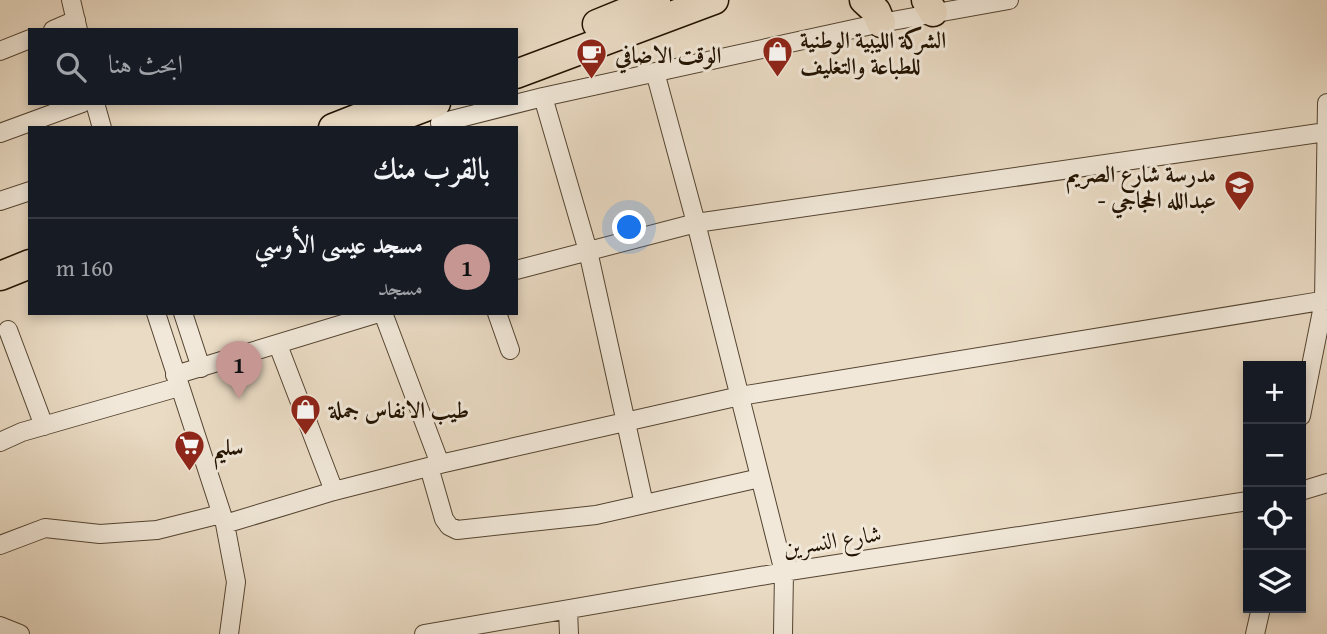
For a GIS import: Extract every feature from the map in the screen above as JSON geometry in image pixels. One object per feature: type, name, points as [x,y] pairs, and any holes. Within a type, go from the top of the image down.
[{"type":"highway","points":[[518,55],[656,0]]},
{"type":"highway","points":[[518,73],[714,0]]},
{"type":"highway","points":[[864,0],[876,11],[881,23]]},
{"type":"highway","points":[[338,126],[390,105]]},
{"type":"highway","points":[[378,126],[437,112]]},
{"type":"highway","points":[[0,255],[28,245]]},
{"type":"highway","points":[[0,276],[28,265]]},
{"type":"street","points":[[71,0],[77,25]]},
{"type":"street","points":[[518,101],[881,23],[930,6],[1009,0]]},
{"type":"street","points":[[0,51],[28,40]]},
{"type":"street","points":[[655,72],[784,572],[783,634]]},
{"type":"street","points":[[543,97],[588,251],[644,504]]},
{"type":"street","points":[[1306,393],[1326,300],[1327,103]]},
{"type":"street","points":[[0,134],[77,105]]},
{"type":"street","points":[[96,105],[101,126]]},
{"type":"street","points":[[437,112],[486,105]]},
{"type":"street","points":[[518,269],[696,223],[1326,132]]},
{"type":"street","points":[[0,201],[28,192]]},
{"type":"street","points":[[0,545],[45,528],[100,534],[157,530],[223,519],[434,466],[740,397],[1326,300]]},
{"type":"street","points":[[157,315],[223,519],[236,582],[229,634]]},
{"type":"street","points":[[184,315],[201,368]]},
{"type":"street","points":[[0,442],[22,432],[177,381],[201,368],[375,315]]},
{"type":"street","points":[[382,315],[434,466],[443,519],[457,530],[577,518],[760,478]]},
{"type":"street","points":[[498,315],[510,350]]},
{"type":"street","points":[[8,330],[44,426]]},
{"type":"street","points":[[278,345],[334,491]]},
{"type":"street","points":[[1306,489],[1327,483]]},
{"type":"street","name":"شارع النسرين","points":[[424,634],[784,572],[1243,502]]},
{"type":"street","points":[[569,610],[569,634]]},
{"type":"street","points":[[1255,634],[1260,613]]},
{"type":"street","points":[[0,625],[20,634]]},
{"type":"place","name":"الشركة الليبية الوطنية للطباعة والتغليف","points":[[777,79]]},
{"type":"place","name":"الوقت الاضافي","points":[[592,81]]},
{"type":"place","name":"مدرسة شارع الصريم - عبدالله الحجاجي","points":[[1239,213]]},
{"type":"place","name":"مسجد عيسى الأوسي","points":[[239,399]]},
{"type":"place","name":"طيب الانفاس جملة","points":[[306,436]]},
{"type":"place","name":"سليم","points":[[190,473]]}]
